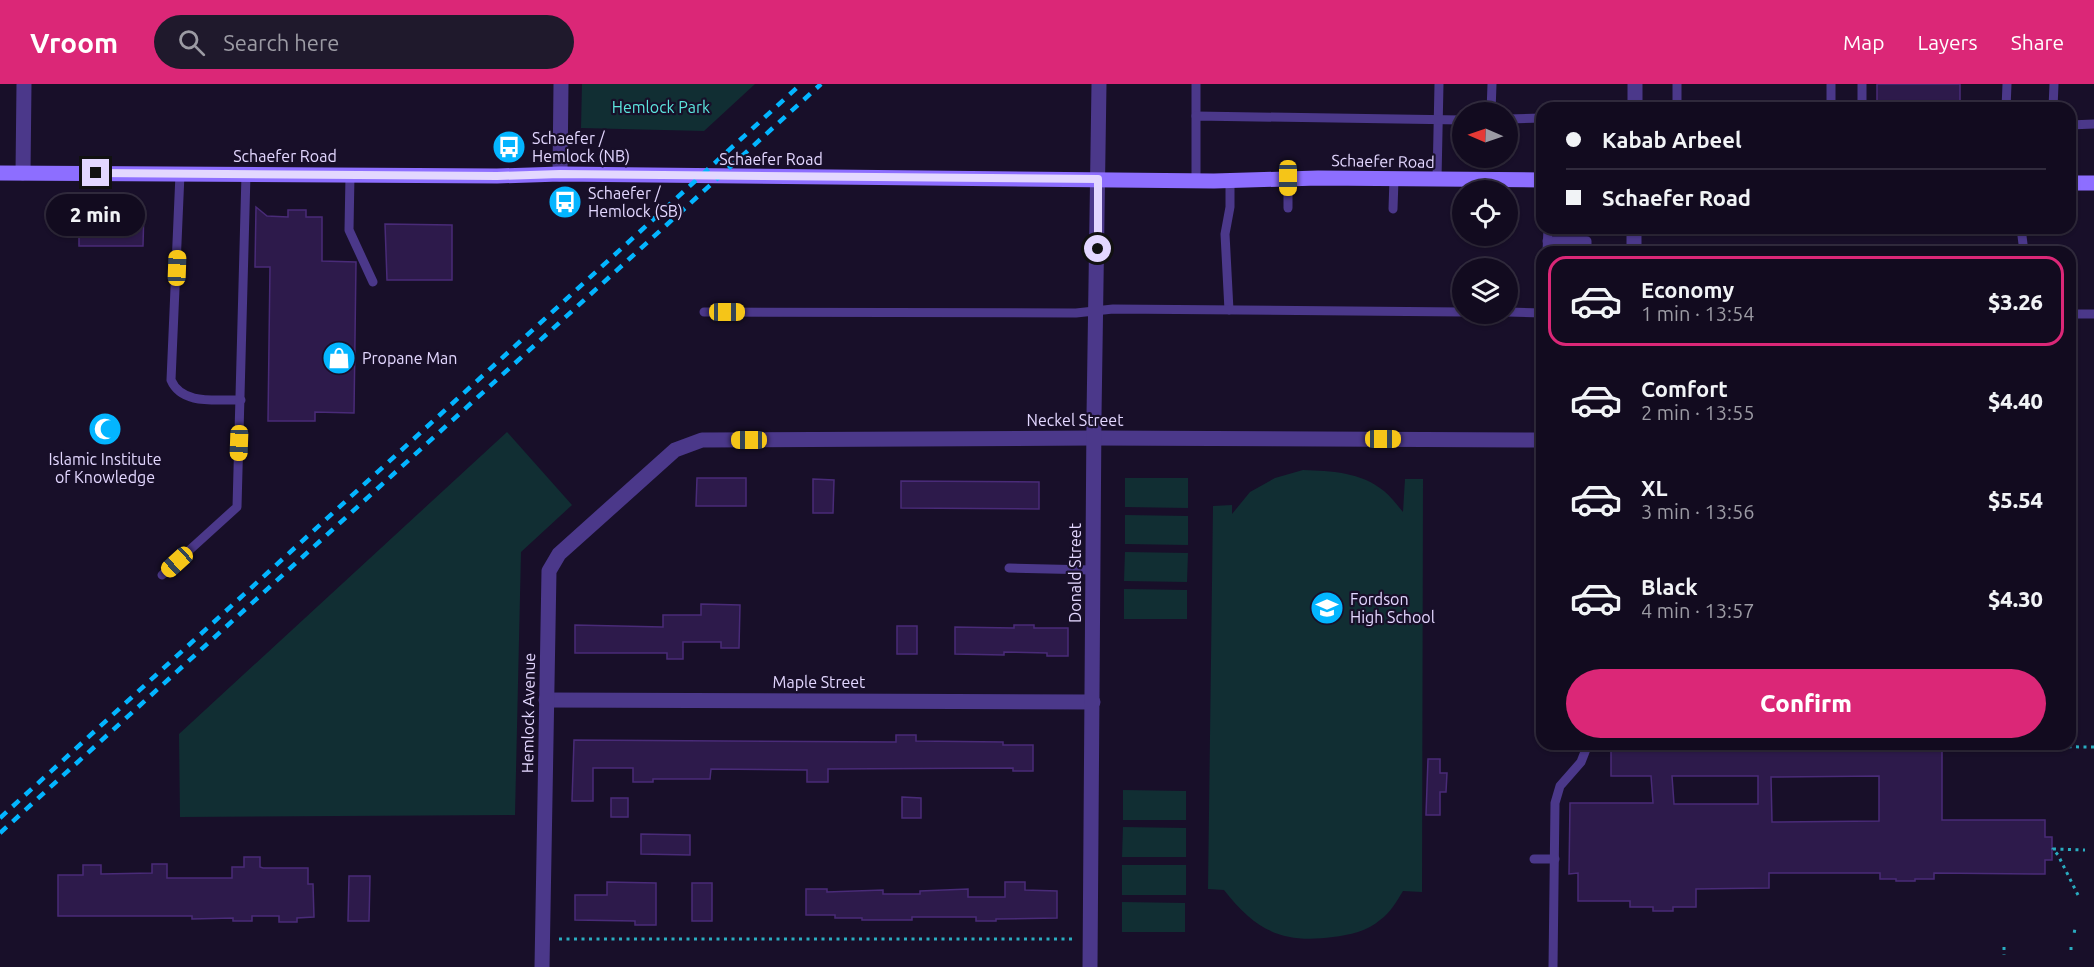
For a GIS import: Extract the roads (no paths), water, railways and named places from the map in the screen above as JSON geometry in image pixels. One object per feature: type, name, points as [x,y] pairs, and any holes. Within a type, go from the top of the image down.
[{"type":"main road","name":"Schaefer Road","points":[[0,173],[1536,180]]},
{"type":"main road","points":[[2076,183],[2094,183]]},
{"type":"street","points":[[23,173],[24,84]]},
{"type":"street","points":[[560,174],[561,84]]},
{"type":"street","name":"Donald Street","points":[[1090,967],[1099,84]]},
{"type":"street","points":[[1635,84],[1635,102]]},
{"type":"street","name":"Neckel Street","points":[[627,493],[675,450],[702,440],[1094,438],[1536,440]]},
{"type":"street","name":"Hemlock Avenue","points":[[542,967],[549,571],[559,554],[627,493]]},
{"type":"street","name":"Maple Street","points":[[546,700],[1093,702]]},
{"type":"lane","points":[[1196,84],[1196,180]]},
{"type":"lane","points":[[1437,179],[1439,84]]},
{"type":"lane","points":[[1491,102],[1492,84]]},
{"type":"lane","points":[[1677,84],[1677,102]]},
{"type":"lane","points":[[1831,84],[1831,102]]},
{"type":"lane","points":[[1862,84],[1862,102]]},
{"type":"lane","points":[[2006,102],[2007,84]]},
{"type":"lane","points":[[2054,84],[2054,102]]},
{"type":"lane","points":[[1196,116],[1452,120]]},
{"type":"lane","points":[[1518,119],[1536,118]]},
{"type":"lane","points":[[2076,125],[2094,124]]},
{"type":"lane","points":[[180,174],[171,380],[181,394],[190,398],[241,400]]},
{"type":"lane","points":[[162,575],[237,507],[246,174]]},
{"type":"lane","points":[[350,175],[349,230],[373,282]]},
{"type":"lane","points":[[1288,178],[1288,208]]},
{"type":"lane","points":[[1393,209],[1394,179]]},
{"type":"lane","points":[[1229,310],[1225,234],[1230,207],[1230,180]]},
{"type":"lane","points":[[1547,246],[1548,234]]},
{"type":"lane","points":[[1547,241],[1587,241],[1587,246]]},
{"type":"lane","points":[[704,312],[1076,313],[1229,310],[1452,312]]},
{"type":"lane","points":[[1518,312],[1536,312]]},
{"type":"lane","points":[[2076,314],[2094,314]]},
{"type":"lane","points":[[1008,568],[1093,570]]},
{"type":"lane","points":[[1553,967],[1555,803],[1560,786],[1581,762],[1586,750]]},
{"type":"lane","points":[[1534,859],[1555,859]]},
{"type":"railway","points":[[0,818],[801,84]]},
{"type":"railway","points":[[0,833],[821,84]]},
{"type":"place","name":"Schaefer / Hemlock (NB)","points":[[509,147]]},
{"type":"place","name":"Schaefer / Hemlock (SB)","points":[[565,202]]},
{"type":"place","name":"Propane Man","points":[[339,358]]},
{"type":"place","name":"Islamic Institute of Knowledge","points":[[105,429]]},
{"type":"place","name":"Fordson High School","points":[[1327,608]]},
{"type":"park label","name":"Hemlock Park","points":[[661,107]]}]
